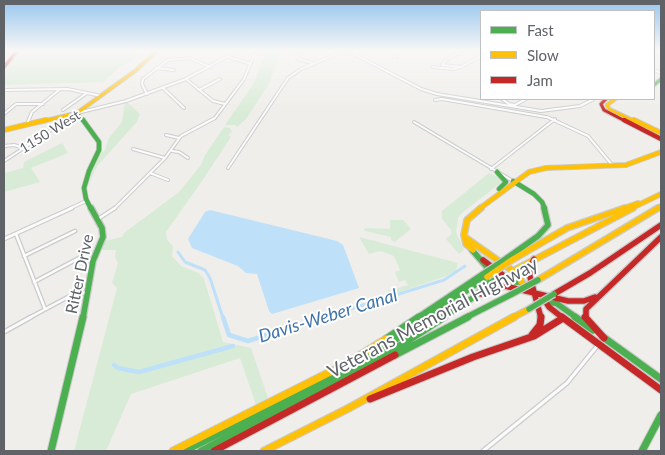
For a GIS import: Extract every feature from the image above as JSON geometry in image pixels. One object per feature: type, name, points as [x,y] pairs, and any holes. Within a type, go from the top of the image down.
[{"type":"main road","points":[[4,130],[77,113],[133,72]]},
{"type":"main road","points":[[605,100],[601,104],[604,110],[661,139]]},
{"type":"main road","points":[[614,100],[607,105],[609,109],[661,133]]},
{"type":"main road","points":[[77,113],[100,145],[84,188],[87,200]]},
{"type":"main road","points":[[201,451],[395,349],[474,297],[492,280],[490,272],[466,244],[464,232],[467,220],[514,181],[536,170],[630,164],[661,152]]},
{"type":"main road","points":[[488,202],[506,182],[497,172]]},
{"type":"main road","points":[[509,260],[538,236],[548,224],[544,207],[539,198],[514,181]]},
{"type":"main road","points":[[513,271],[534,258],[661,194]]},
{"type":"main road","points":[[173,451],[346,364],[509,260],[567,228],[650,199]]},
{"type":"main road","name":"Ritter Drive","points":[[51,451],[85,308],[93,261],[102,237],[102,228],[87,200]]},
{"type":"main road","name":"Veterans Memorial Highway","points":[[214,451],[538,280],[661,206]]},
{"type":"main road","points":[[264,451],[349,408],[529,309],[659,227]]},
{"type":"main road","points":[[604,338],[588,322],[585,313],[589,305],[625,273],[661,236]]},
{"type":"main road","points":[[465,238],[521,276],[521,282]]},
{"type":"main road","points":[[472,250],[504,276],[515,282],[521,282],[536,293],[563,318],[661,390]]},
{"type":"main road","points":[[530,337],[540,325],[541,318],[536,293],[530,277],[534,258]]},
{"type":"main road","points":[[184,451],[310,388],[384,347],[485,276]]},
{"type":"main road","points":[[474,297],[506,286],[568,301],[584,302],[598,296]]},
{"type":"main road","points":[[548,303],[556,303],[661,379]]},
{"type":"main road","points":[[349,408],[473,357],[530,337],[563,318]]},
{"type":"main road","points":[[642,451],[661,415]]},
{"type":"street","points":[[147,94],[142,84],[143,79],[151,72]]},
{"type":"street","name":"1150 West","points":[[4,161],[77,113],[147,94],[186,80],[200,72]]},
{"type":"street","points":[[98,219],[112,210],[172,151],[179,138],[212,121],[247,72]]},
{"type":"street","points":[[228,168],[284,83],[296,72]]},
{"type":"street","points":[[389,72],[435,94],[537,110],[578,107],[592,100]]},
{"type":"street","points":[[199,90],[220,79]]},
{"type":"street","points":[[186,80],[213,102],[225,104]]},
{"type":"street","points":[[163,88],[184,108]]},
{"type":"street","points":[[4,90],[59,89],[101,96]]},
{"type":"street","points":[[27,124],[32,112],[59,89]]},
{"type":"street","points":[[63,110],[87,93]]},
{"type":"street","points":[[436,100],[443,99],[555,119],[590,138],[613,166]]},
{"type":"street","points":[[503,100],[508,104],[517,105],[524,100]]},
{"type":"street","points":[[4,114],[16,104],[43,104]]},
{"type":"street","points":[[491,169],[555,119]]},
{"type":"street","points":[[414,122],[514,181]]},
{"type":"street","points":[[166,135],[179,138]]},
{"type":"street","points":[[4,146],[14,145],[24,148]]},
{"type":"street","points":[[133,149],[165,158]]},
{"type":"street","points":[[172,151],[179,152],[188,158]]},
{"type":"street","points":[[150,173],[168,180]]},
{"type":"street","points":[[4,239],[87,200]]},
{"type":"street","points":[[24,256],[75,231]]},
{"type":"street","points":[[15,233],[45,309]]},
{"type":"street","points":[[34,282],[82,257]]},
{"type":"street","points":[[4,332],[68,297],[87,292]]},
{"type":"street","points":[[482,451],[567,382],[587,360],[598,344]]},
{"type":"green space","points":[[4,72],[114,72],[103,82],[4,85]]},
{"type":"green space","points":[[258,72],[273,72],[270,82],[246,119],[237,127],[236,125],[225,125],[254,83]]},
{"type":"green space","points":[[127,102],[140,114],[136,123],[97,166],[87,188],[91,169],[100,154],[105,150],[109,138],[122,122],[125,103]]},
{"type":"green space","points":[[224,127],[230,128],[232,132],[228,135],[231,137],[166,232],[167,240],[173,246],[172,256],[181,266],[199,273],[204,279],[223,342],[251,348],[268,398],[256,405],[240,358],[131,394],[106,451],[74,451],[117,288],[112,283],[118,263],[115,257],[116,250],[102,250],[104,241],[122,237],[124,233],[179,192],[201,165],[205,155]]},
{"type":"green space","points":[[62,143],[68,153],[31,168],[40,182],[4,192],[4,173],[23,168],[24,162]]},
{"type":"green space","points":[[489,173],[500,178],[502,182],[458,218],[456,232],[464,250],[459,254],[446,239],[451,234],[451,230],[442,219],[442,211]]},
{"type":"green space","points":[[390,220],[403,220],[411,229],[395,242],[391,240],[391,237],[365,231],[364,228],[390,229]]},
{"type":"green space","points":[[359,237],[458,263],[456,270],[446,276],[388,296],[386,292],[408,285],[405,280],[399,282],[395,272],[400,270],[394,256],[381,251],[369,254]]},
{"type":"water","points":[[210,210],[337,241],[343,245],[359,288],[272,314],[269,311],[257,274],[246,273],[238,266],[192,248],[188,239],[205,212]]},
{"type":"waterway","name":"Davis-Weber Canal","points":[[178,252],[185,262],[205,270],[210,278],[223,318]]},
{"type":"waterway","name":"Davis-Weber Canal","points":[[321,318],[444,280],[465,266]]},
{"type":"waterway","name":"Davis-Weber Canal","points":[[223,317],[229,335],[248,341],[325,317]]},
{"type":"waterway","points":[[114,365],[118,368],[139,372],[233,346]]},
{"type":"traffic: fast","points":[[655,84],[661,79]]},
{"type":"traffic: fast","points":[[51,451],[85,308],[93,261],[103,237],[102,228],[86,199],[84,188],[89,171],[99,150],[99,142],[77,113]]},
{"type":"traffic: fast","points":[[497,172],[506,182],[499,189]]},
{"type":"traffic: fast","points":[[507,258],[538,236],[548,225],[546,211],[542,202],[534,194],[513,181]]},
{"type":"traffic: fast","points":[[201,451],[395,349],[474,297],[492,280],[486,266],[472,250]]},
{"type":"traffic: fast","points":[[483,274],[507,258]]},
{"type":"traffic: fast","points":[[386,339],[483,274]]},
{"type":"traffic: fast","points":[[504,276],[515,282],[521,282]]},
{"type":"traffic: fast","points":[[184,451],[310,388],[384,347],[487,277]]},
{"type":"traffic: fast","points":[[512,294],[538,280]]},
{"type":"traffic: fast","points":[[395,355],[512,294]]},
{"type":"traffic: fast","points":[[529,309],[554,294]]},
{"type":"traffic: fast","points":[[548,303],[556,303],[593,330]]},
{"type":"traffic: fast","points":[[603,337],[661,379]]},
{"type":"traffic: fast","points":[[642,451],[661,415]]},
{"type":"traffic: slow","points":[[4,130],[77,113],[133,72]]},
{"type":"traffic: slow","points":[[614,100],[607,105],[609,109],[661,133]]},
{"type":"traffic: slow","points":[[473,250],[466,244],[464,235],[467,220],[488,201],[529,172],[546,168],[626,165],[661,152]]},
{"type":"traffic: slow","points":[[513,271],[595,226],[661,194]]},
{"type":"traffic: slow","points":[[510,261],[567,228],[638,203]]},
{"type":"traffic: slow","points":[[538,280],[661,206]]},
{"type":"traffic: slow","points":[[466,238],[513,271]]},
{"type":"traffic: slow","points":[[487,277],[510,261]]},
{"type":"traffic: slow","points":[[513,271],[521,277],[521,282],[529,287]]},
{"type":"traffic: slow","points":[[264,451],[349,408],[529,309]]},
{"type":"traffic: slow","points":[[173,451],[346,364],[386,339]]},
{"type":"traffic: jam","points":[[605,100],[601,104],[604,110],[661,139]]},
{"type":"traffic: jam","points":[[554,294],[590,273],[661,225]]},
{"type":"traffic: jam","points":[[604,338],[585,317],[586,309],[661,237]]},
{"type":"traffic: jam","points":[[532,335],[540,325],[541,317],[530,277],[531,265],[534,259]]},
{"type":"traffic: jam","points":[[483,260],[504,276]]},
{"type":"traffic: jam","points":[[481,294],[505,286],[568,301],[584,301],[595,297]]},
{"type":"traffic: jam","points":[[543,298],[549,307],[563,318],[661,390]]},
{"type":"traffic: jam","points":[[370,399],[473,357],[534,336],[563,318]]},
{"type":"traffic: jam","points":[[214,451],[395,355]]}]
